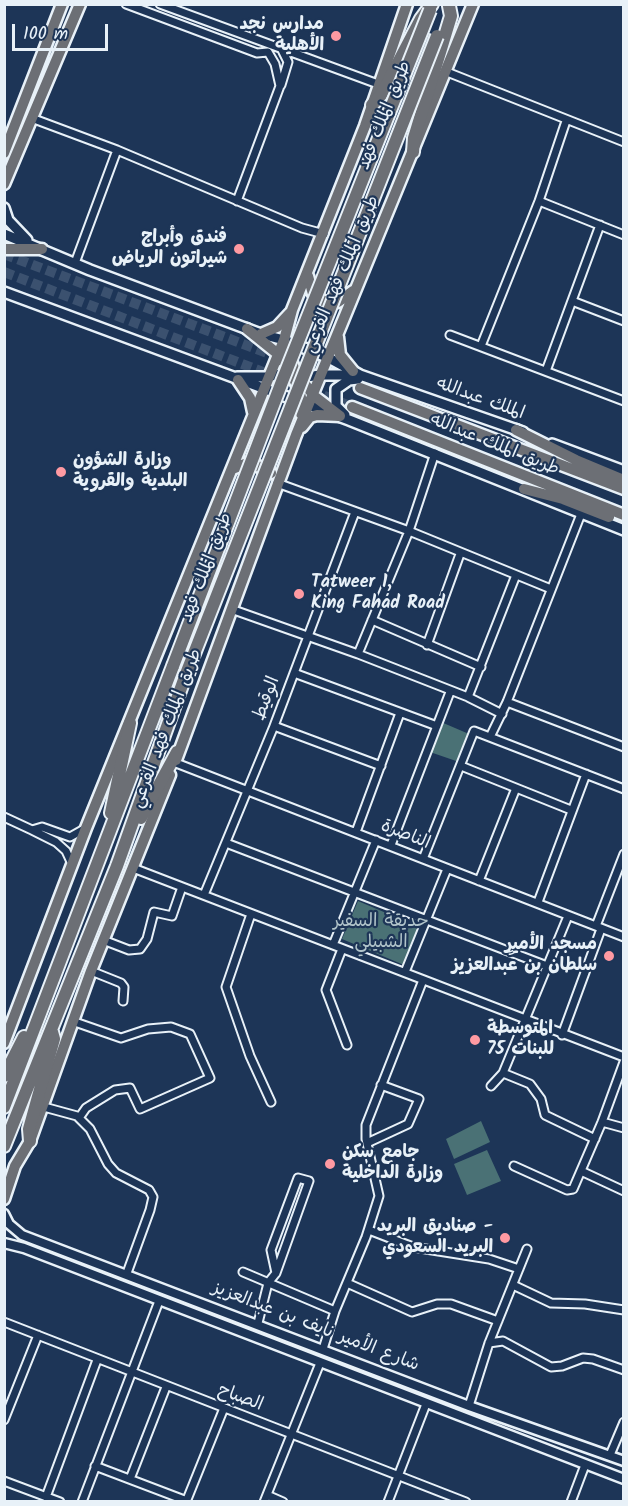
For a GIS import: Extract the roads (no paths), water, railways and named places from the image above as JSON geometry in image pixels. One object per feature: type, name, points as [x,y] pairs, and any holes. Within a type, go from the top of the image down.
[{"type":"highway","name":"طريق الملك فهد","points":[[4,1146],[50,1026],[119,859],[186,674],[450,5]]},
{"type":"highway","points":[[413,152],[414,138],[451,16],[450,5]]},
{"type":"highway","name":"طريق الملك فهد","points":[[4,1107],[283,379],[431,7]]},
{"type":"highway","points":[[372,105],[381,95],[421,19],[431,7]]},
{"type":"highway","points":[[102,856],[100,847],[114,803],[130,723]]},
{"type":"highway","points":[[119,859],[176,757]]},
{"type":"highway","points":[[4,1076],[34,1017],[41,1008]]},
{"type":"highway","points":[[30,1141],[29,1129],[54,1039],[50,1026]]},
{"type":"main road","points":[[4,153],[62,4]]},
{"type":"main road","points":[[4,184],[34,119],[80,4]]},
{"type":"main road","name":"طريق الملك فهد الفرعي","points":[[4,1043],[158,646],[284,340],[292,310],[324,234],[407,4]]},
{"type":"main road","name":"طريق الملك فهد الفرعي","points":[[4,1198],[15,1166],[30,1141],[44,1107],[91,971],[176,757],[308,400],[338,337],[356,287],[447,72],[473,4]]},
{"type":"main road","points":[[4,208],[15,230],[42,249]]},
{"type":"main road","points":[[4,234],[247,329],[284,340],[295,375],[308,400]]},
{"type":"main road","points":[[4,249],[42,249]]},
{"type":"main road","points":[[309,273],[310,288],[325,302],[344,300],[356,287]]},
{"type":"main road","points":[[6,293],[262,389],[308,400],[345,418],[624,530]]},
{"type":"main road","points":[[261,334],[277,327],[292,310]]},
{"type":"main road","points":[[247,329],[278,354],[295,375]]},
{"type":"main road","points":[[338,337],[340,355],[360,375]]},
{"type":"main road","name":"الملك عبدالله","points":[[284,340],[327,357],[360,375],[624,471]]},
{"type":"main road","points":[[262,389],[295,375],[327,357]]},
{"type":"main road","points":[[235,379],[295,375],[360,375]]},
{"type":"main road","points":[[345,418],[336,406],[336,389],[360,375]]},
{"type":"main road","points":[[235,379],[250,398],[253,413]]},
{"type":"main road","name":"طريق الملك عبدالله","points":[[360,388],[624,489]]},
{"type":"main road","name":"طريق الملك عبدالله","points":[[352,407],[624,515]]},
{"type":"main road","points":[[296,435],[310,417],[345,418]]},
{"type":"main road","points":[[516,430],[576,460],[624,480]]},
{"type":"main road","points":[[232,469],[244,462],[257,463],[269,470],[277,483]]},
{"type":"main road","points":[[524,489],[624,522]]},
{"type":"street","points":[[126,4],[257,53],[268,52],[275,64],[280,86]]},
{"type":"street","points":[[160,4],[378,84]]},
{"type":"street","points":[[237,201],[288,62],[281,48]]},
{"type":"street","points":[[447,72],[622,142],[624,133]]},
{"type":"street","points":[[34,119],[324,234]]},
{"type":"street","points":[[481,345],[539,201],[566,121]]},
{"type":"street","points":[[75,263],[117,150]]},
{"type":"street","points":[[539,201],[624,235]]},
{"type":"street","points":[[546,371],[600,225]]},
{"type":"street","points":[[572,300],[624,321]]},
{"type":"street","points":[[450,335],[624,401]]},
{"type":"street","points":[[358,654],[409,531],[435,453]]},
{"type":"street","points":[[277,483],[409,531],[460,554],[551,589]]},
{"type":"street","name":"الوقيط","points":[[204,895],[248,792],[355,512]]},
{"type":"street","points":[[490,737],[507,702],[581,514]]},
{"type":"street","points":[[427,645],[460,554]]},
{"type":"street","points":[[468,697],[516,575]]},
{"type":"street","points":[[231,609],[358,654],[450,692],[468,697],[502,714]]},
{"type":"street","points":[[372,620],[481,667]]},
{"type":"street","points":[[294,673],[436,726]]},
{"type":"street","points":[[391,845],[450,692]]},
{"type":"street","points":[[507,702],[624,747]]},
{"type":"street","points":[[356,832],[400,712]]},
{"type":"street","points":[[274,726],[381,766]]},
{"type":"street","points":[[423,859],[474,730],[624,789]]},
{"type":"street","name":"الناصرة","points":[[176,757],[248,792],[391,845],[624,937]]},
{"type":"street","points":[[460,766],[571,810]]},
{"type":"street","points":[[538,902],[586,774]]},
{"type":"street","points":[[478,881],[516,788]]},
{"type":"street","points":[[4,818],[32,830],[61,847],[72,864]]},
{"type":"street","points":[[32,830],[42,827],[70,837],[86,828]]},
{"type":"street","points":[[333,945],[376,840]]},
{"type":"street","points":[[226,843],[427,922],[547,966]]},
{"type":"street","points":[[562,1035],[624,854]]},
{"type":"street","points":[[133,868],[624,1057]]},
{"type":"street","points":[[405,972],[447,869]]},
{"type":"street","points":[[103,940],[129,950],[140,949],[147,939],[154,912],[172,916],[182,887]]},
{"type":"street","points":[[251,914],[226,987],[250,1056],[272,1102]]},
{"type":"street","points":[[491,1086],[503,1073],[568,916]]},
{"type":"street","points":[[342,949],[326,990],[347,1045]]},
{"type":"street","points":[[91,971],[121,983],[124,987],[123,1001]]},
{"type":"street","points":[[323,1349],[335,1311],[369,1230],[379,1196],[367,1143],[366,1125],[423,980]]},
{"type":"street","points":[[72,1022],[121,1038],[148,1029],[171,1027],[189,1034],[196,1044],[210,1078],[140,1108],[130,1088],[115,1090],[86,1108],[80,1118]]},
{"type":"street","points":[[514,1166],[570,1191],[595,1139],[624,1062]]},
{"type":"street","points":[[503,1073],[530,1084],[542,1100],[545,1115],[595,1139]]},
{"type":"street","points":[[367,1143],[408,1124],[419,1099],[381,1085]]},
{"type":"street","points":[[44,1107],[80,1118],[90,1129],[108,1164],[116,1173],[149,1190],[153,1197],[127,1273]]},
{"type":"street","points":[[602,1122],[624,1128]]},
{"type":"street","points":[[581,1171],[624,1191]]},
{"type":"street","points":[[258,1323],[268,1283],[276,1273],[309,1181],[298,1178],[272,1250],[276,1273]]},
{"type":"street","name":"شارع الأمير نايف بن عبدالعزيز","points":[[4,1214],[9,1224],[22,1235],[258,1323],[469,1406],[624,1461]]},
{"type":"street","points":[[369,1230],[413,1247],[489,1259],[519,1269]]},
{"type":"street","points":[[22,1235],[16,1233],[13,1240],[24,1248]]},
{"type":"street","name":"شارع الأمير نايف بن عبدالعزيز","points":[[4,1243],[24,1248],[624,1479]]},
{"type":"street","points":[[469,1406],[489,1342],[527,1250]]},
{"type":"street","points":[[243,1272],[335,1311]]},
{"type":"street","points":[[347,1282],[412,1311],[437,1304],[451,1304],[498,1321]]},
{"type":"street","points":[[513,1285],[551,1303],[585,1304],[624,1310]]},
{"type":"street","points":[[82,1502],[159,1301]]},
{"type":"street","name":"الصباح","points":[[4,1322],[166,1387],[465,1501]]},
{"type":"street","points":[[4,1420],[38,1335]]},
{"type":"street","points":[[489,1342],[503,1341],[551,1367],[562,1366],[584,1358],[624,1370]]},
{"type":"street","points":[[46,1497],[97,1359]]},
{"type":"street","points":[[283,1502],[265,1498],[320,1363]]},
{"type":"street","points":[[130,1479],[166,1387]]},
{"type":"street","points":[[388,1502],[426,1404]]},
{"type":"street","points":[[95,1466],[186,1501],[224,1408]]},
{"type":"street","points":[[610,1455],[624,1422]]},
{"type":"street","points":[[571,1502],[585,1465]]},
{"type":"street","points":[[4,1481],[60,1502]]},
{"type":"tunnel","points":[[4,254],[360,388]]},
{"type":"tunnel","points":[[4,272],[276,377]]},
{"type":"tunnel","points":[[310,390],[352,407]]},
{"type":"place","name":"مدارس نجد الأهلية","points":[[336,36]]},
{"type":"place","name":"فندق وأبراج شيراتون الرياض","points":[[239,249]]},
{"type":"place","name":"وزارة الشؤون البلدية والقروية","points":[[61,472]]},
{"type":"place","name":"Tatweer 1, King Fahad Road","points":[[299,594]]},
{"type":"place","name":"ٍمسجد الأمير سلطان بن عبدالعزيز","points":[[609,956]]},
{"type":"place","name":"المتوسطة 75 للبنات","points":[[475,1040]]},
{"type":"place","name":"جامع سكن وزارة الداخلية","points":[[330,1164]]},
{"type":"place","name":"صناديق البريد - البريد السعودي","points":[[505,1238]]},
{"type":"park label","name":"حديقة السفير الشبيلي","points":[[381,933]]}]
